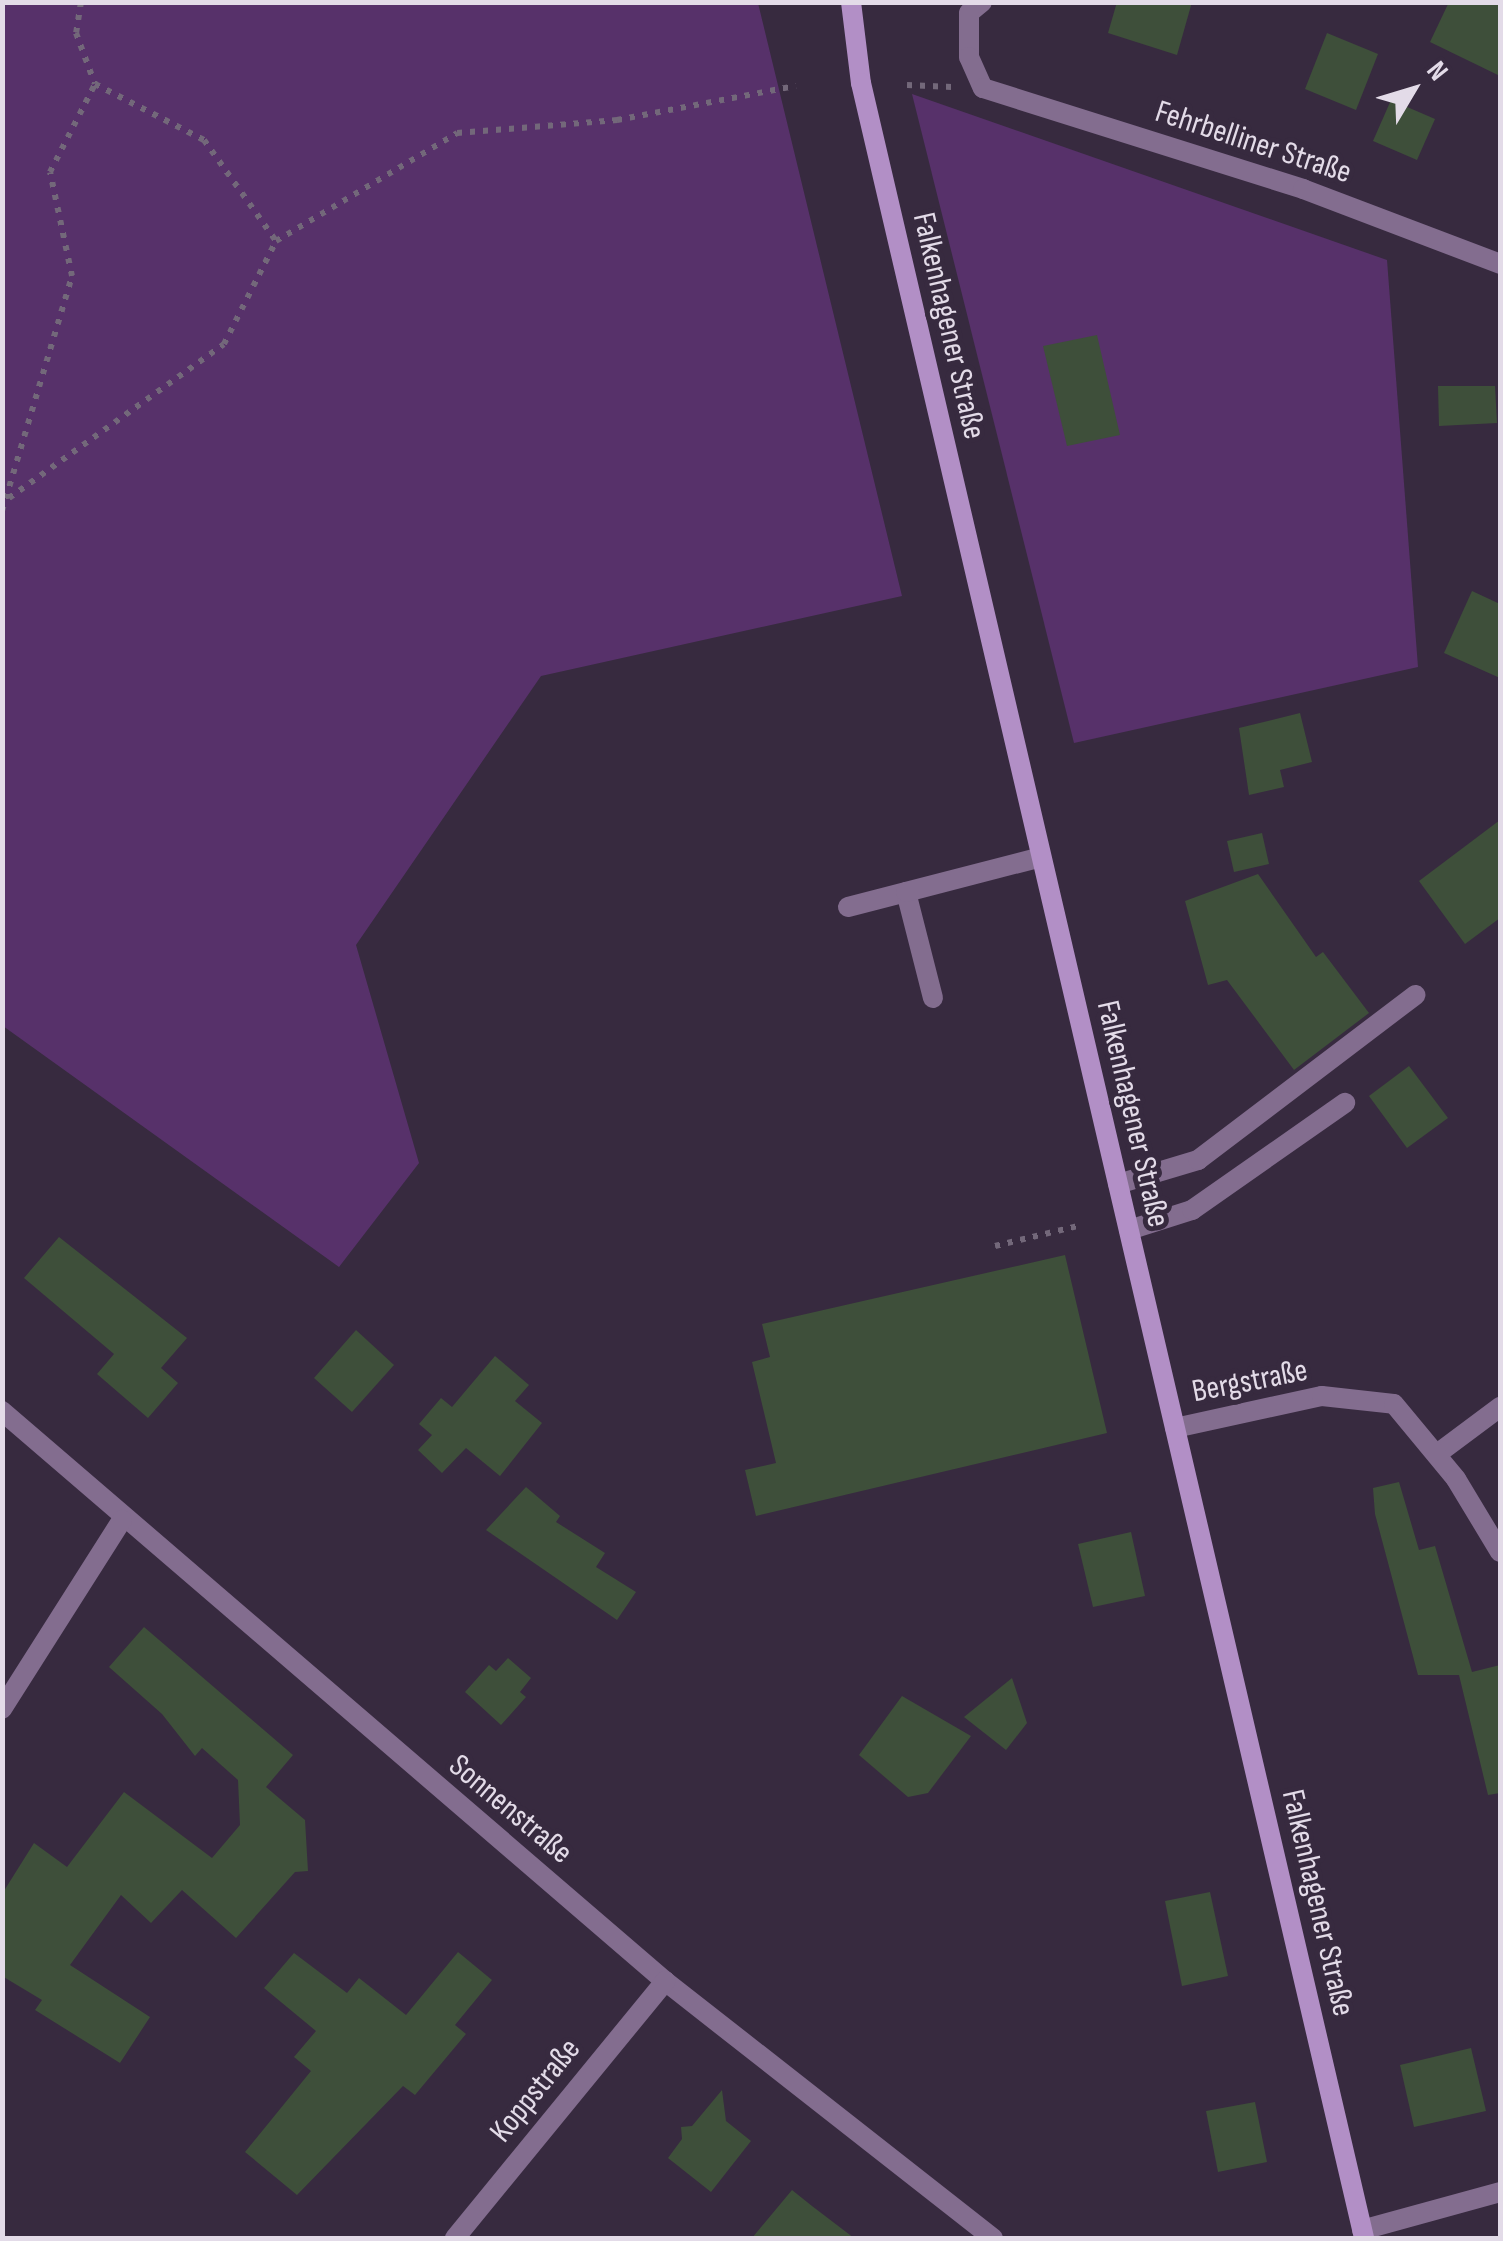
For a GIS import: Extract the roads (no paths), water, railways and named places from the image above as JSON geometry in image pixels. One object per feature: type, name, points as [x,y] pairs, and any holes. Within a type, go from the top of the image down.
[{"type":"main road","name":"Falkenhagener Straße","points":[[851,2],[860,83],[1363,2234]]},
{"type":"street","name":"Fehrbelliner Straße","points":[[982,2],[970,13],[969,57],[983,88],[1303,189],[1500,264]]},
{"type":"street","points":[[848,908],[1041,857]]},
{"type":"street","points":[[906,892],[933,998]]},
{"type":"street","points":[[1118,1184],[1198,1160],[1414,995]]},
{"type":"street","points":[[1129,1230],[1192,1210],[1345,1103]]},
{"type":"street","name":"Bergstraße","points":[[1175,1428],[1340,1398],[1394,1404],[1437,1454],[1500,1552]]},
{"type":"street","points":[[1437,1454],[1500,1408]]},
{"type":"street","name":"Sonnenstraße","points":[[2,1411],[122,1520],[665,1982],[992,2238]]},
{"type":"street","points":[[2,1709],[122,1520]]},
{"type":"street","name":"Koppstraße","points":[[454,2238],[665,1982]]},
{"type":"street","points":[[1363,2234],[1500,2192]]}]
